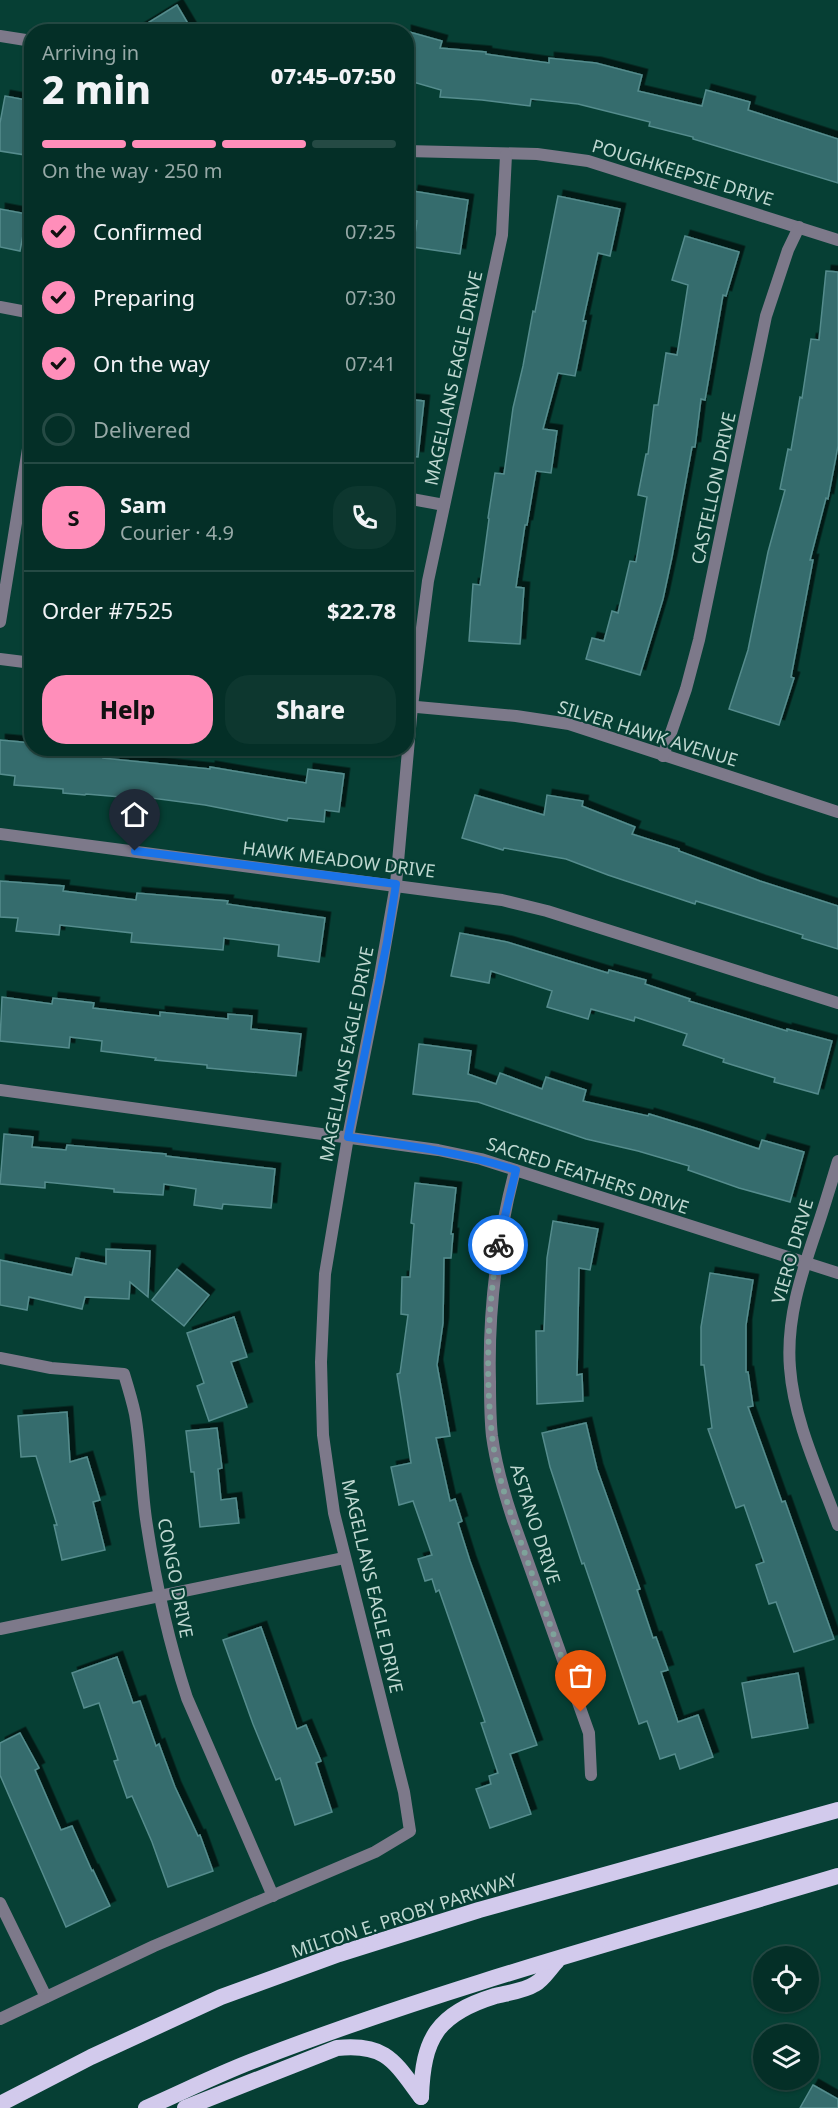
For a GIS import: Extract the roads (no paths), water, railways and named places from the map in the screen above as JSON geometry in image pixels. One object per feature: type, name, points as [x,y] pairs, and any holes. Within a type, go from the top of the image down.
[{"type":"highway","name":"MILTON E. PROBY PARKWAY","points":[[0,2104],[91,2057],[221,1997],[339,1954],[480,1910],[838,1810]]},
{"type":"highway","points":[[146,2108],[256,2060],[366,2019],[838,1876]]},
{"type":"highway","points":[[184,2108],[337,2048],[355,2046],[387,2055],[421,2097],[422,2067],[427,2052],[436,2031],[450,2017],[474,2003],[536,1984],[559,1959]]},
{"type":"street","points":[[0,36],[24,40]]},
{"type":"street","name":"POUGHKEEPSIE DRIVE","points":[[414,151],[537,154],[588,161],[838,240]]},
{"type":"street","name":"MAGELLANS EAGLE DRIVE","points":[[414,673],[428,581],[502,235],[506,155]]},
{"type":"street","name":"CASTELLON DRIVE","points":[[663,756],[686,689],[699,640],[766,316],[788,250],[799,227]]},
{"type":"street","points":[[0,307],[24,312]]},
{"type":"street","points":[[0,622],[24,474]]},
{"type":"street","points":[[414,499],[444,505]]},
{"type":"street","points":[[0,659],[24,662]]},
{"type":"street","name":"SILVER HAWK AVENUE","points":[[414,706],[569,724],[838,812]]},
{"type":"street","name":"MAGELLANS EAGLE DRIVE","points":[[0,2019],[154,1946],[375,1852],[410,1831],[401,1781],[334,1513],[323,1435],[321,1362],[325,1274],[348,1137],[387,942],[396,884],[405,756]]},
{"type":"street","name":"HAWK MEADOW DRIVE","points":[[0,834],[396,884],[502,900],[525,905],[838,1003]]},
{"type":"street","name":"SACRED FEATHERS DRIVE","points":[[0,1090],[449,1152],[481,1159],[838,1273]]},
{"type":"street","name":"VIERO DRIVE","points":[[838,1161],[804,1262],[792,1313],[789,1368],[802,1425],[838,1525]]},
{"type":"street","name":"ASTANO DRIVE","points":[[516,1170],[504,1213],[492,1288],[489,1364],[492,1436],[504,1493],[589,1733],[591,1775]]},
{"type":"street","name":"CONGO DRIVE","points":[[0,1358],[51,1368],[124,1374],[135,1415],[146,1517],[168,1636],[187,1698],[273,1896]]},
{"type":"street","points":[[0,1629],[344,1558]]},
{"type":"street","points":[[0,1903],[46,1997]]}]
